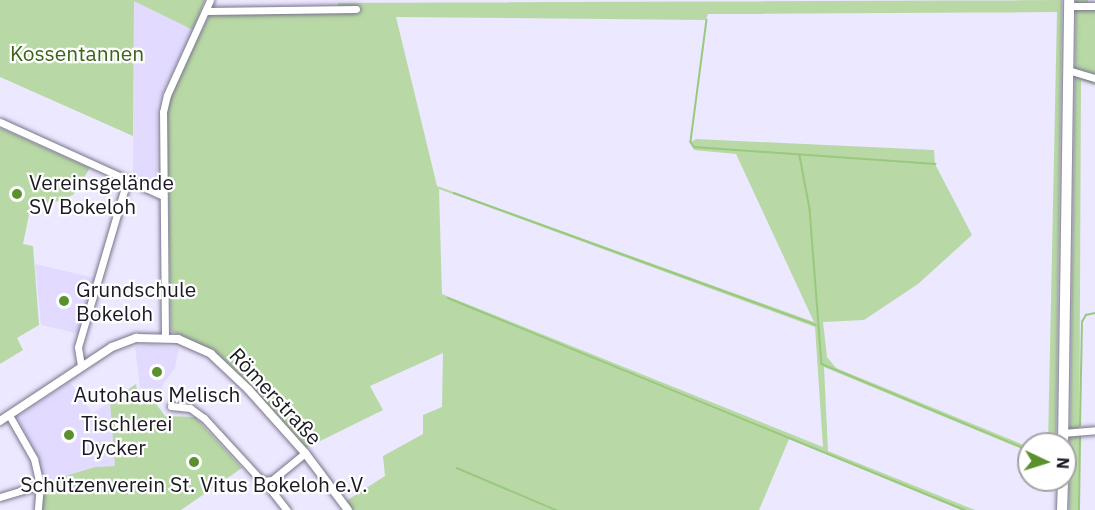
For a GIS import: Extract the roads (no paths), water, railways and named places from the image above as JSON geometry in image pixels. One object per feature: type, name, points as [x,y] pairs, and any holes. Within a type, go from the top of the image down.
[{"type":"main road","points":[[1063,432],[1069,3]]},
{"type":"main road","points":[[1062,510],[1063,492]]},
{"type":"street","points":[[165,337],[163,196],[165,101],[210,0]]},
{"type":"street","points":[[1069,3],[1095,6]]},
{"type":"street","points":[[207,11],[356,9]]},
{"type":"street","points":[[1068,70],[1095,78]]},
{"type":"street","points":[[0,122],[163,196]]},
{"type":"street","points":[[81,366],[78,347],[127,180]]},
{"type":"street","name":"Römerstraße","points":[[0,421],[81,366],[127,341],[165,337],[189,342],[217,358],[305,453],[348,510]]},
{"type":"street","points":[[171,406],[190,408],[204,418],[257,478],[264,481],[284,509]]},
{"type":"street","points":[[9,415],[34,459],[40,486],[38,510]]},
{"type":"street","points":[[1077,434],[1095,430]]},
{"type":"street","points":[[264,481],[305,453]]},
{"type":"street","points":[[0,497],[40,486]]},
{"type":"waterway","points":[[707,20],[691,142],[694,147],[935,164]]},
{"type":"waterway","points":[[800,156],[810,209],[822,364],[1017,445]]},
{"type":"waterway","points":[[454,193],[816,325]]},
{"type":"waterway","points":[[448,298],[965,510]]},
{"type":"waterway","points":[[1080,426],[1082,322],[1086,315],[1095,313]]},
{"type":"waterway","points":[[1079,510],[1080,437]]},
{"type":"waterway","points":[[457,468],[556,510]]},
{"type":"place","name":"Vereinsgelände SV Bokeloh","points":[[17,194]]},
{"type":"place","name":"Grundschule Bokeloh","points":[[64,301]]},
{"type":"place","name":"Autohaus Melisch","points":[[157,372]]},
{"type":"place","name":"Tischlerei Dycker","points":[[69,435]]},
{"type":"place","name":"Schützenverein St. Vitus Bokeloh e.V.","points":[[194,462]]},
{"type":"park label","name":"Kossentannen","points":[[77,53]]}]
